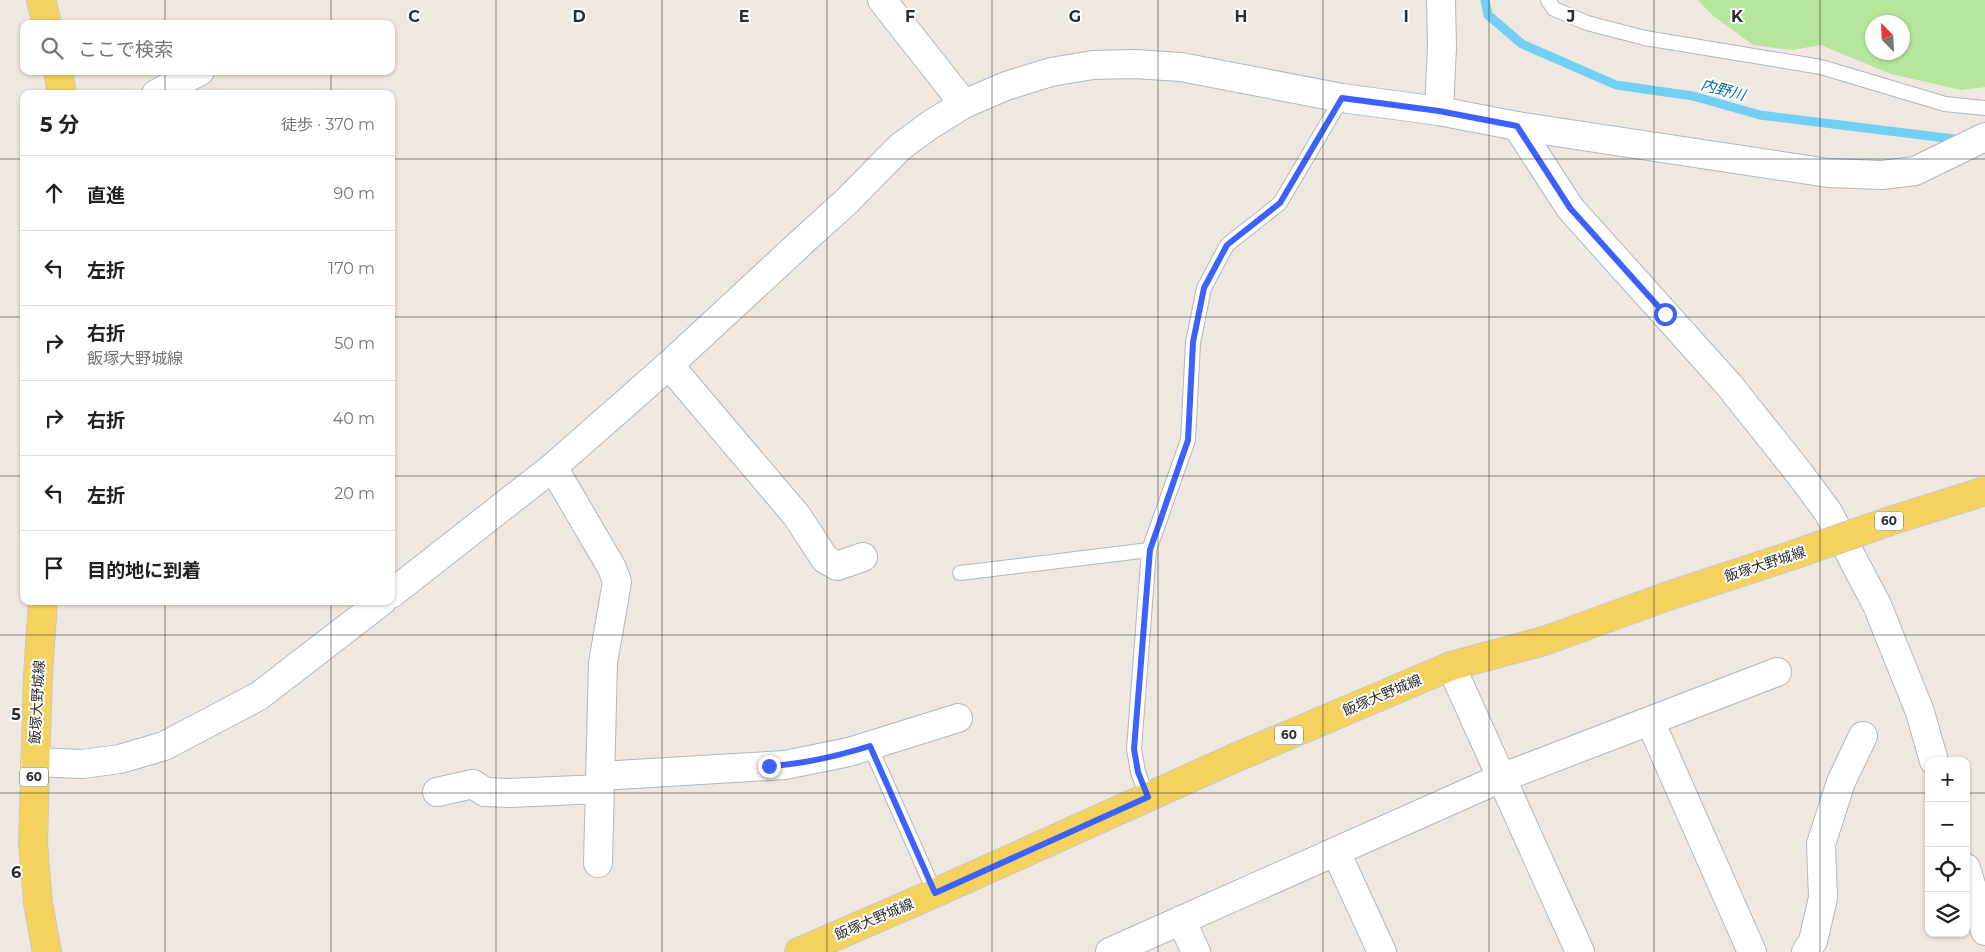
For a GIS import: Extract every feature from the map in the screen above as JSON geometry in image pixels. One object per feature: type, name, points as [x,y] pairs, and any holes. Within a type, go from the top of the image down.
[{"type":"main road","points":[[41,0],[46,20]]},
{"type":"main road","points":[[59,75],[61,90]]},
{"type":"main road","name":"飯塚大野城線","points":[[799,952],[1230,760],[1451,666],[1544,641],[1668,596],[1985,490]]},
{"type":"main road","name":"飯塚大野城線","points":[[43,605],[38,674],[33,843],[38,903],[47,952]]},
{"type":"street","points":[[882,0],[964,104]]},
{"type":"street","points":[[1439,111],[1442,47],[1441,0]]},
{"type":"street","points":[[395,591],[553,467],[669,365],[847,201],[900,147],[930,125],[964,104],[1006,86],[1051,72],[1093,65],[1134,64],[1181,67],[1342,98],[1439,111],[1517,126],[1828,173],[1882,175],[1915,171],[1985,137]]},
{"type":"street","points":[[164,90],[192,75]]},
{"type":"street","points":[[1517,126],[1570,208],[1728,385],[1800,473],[1828,512],[1877,605],[1920,712],[1933,757]]},
{"type":"street","points":[[669,365],[797,516],[825,559],[837,566],[863,557]]},
{"type":"street","points":[[553,467],[612,568],[616,582],[602,663],[598,863]]},
{"type":"street","points":[[35,762],[82,764],[120,759],[164,746],[259,696],[377,605]]},
{"type":"street","points":[[1451,666],[1580,952]]},
{"type":"street","points":[[1110,952],[1501,778],[1777,672]]},
{"type":"street","points":[[437,792],[473,784],[485,792],[502,793],[786,765],[849,752],[958,718]]},
{"type":"street","points":[[1650,720],[1752,952]]},
{"type":"street","points":[[1806,952],[1813,940],[1823,898],[1821,844],[1842,782],[1863,736]]},
{"type":"street","points":[[1336,852],[1382,952]]},
{"type":"street","points":[[1970,881],[1985,931]]},
{"type":"street","points":[[1182,920],[1196,952]]},
{"type":"lane","points":[[1548,0],[1554,9],[1587,23],[1645,38],[1821,67],[1945,104],[1985,108]]},
{"type":"lane","points":[[1148,797],[1138,772],[1134,749],[1150,550],[1188,440],[1193,342],[1204,288],[1227,245],[1280,203],[1342,98]]},
{"type":"lane","points":[[960,573],[1150,550]]},
{"type":"lane","points":[[870,746],[935,893]]},
{"type":"green space","points":[[1698,0],[1985,0],[1985,87],[1961,90],[1891,74],[1821,45],[1792,50],[1753,45],[1712,15]]},
{"type":"waterway","name":"内野川","points":[[1485,0],[1488,15],[1522,44],[1616,85],[1693,96],[1760,115],[1962,140]]},
{"type":"route","points":[[769,766],[786,765],[870,746],[935,893],[1148,797],[1138,772],[1134,749],[1150,550],[1188,440],[1193,342],[1204,288],[1227,245],[1280,203],[1342,98],[1439,111],[1517,126],[1570,208],[1665,314]]}]
